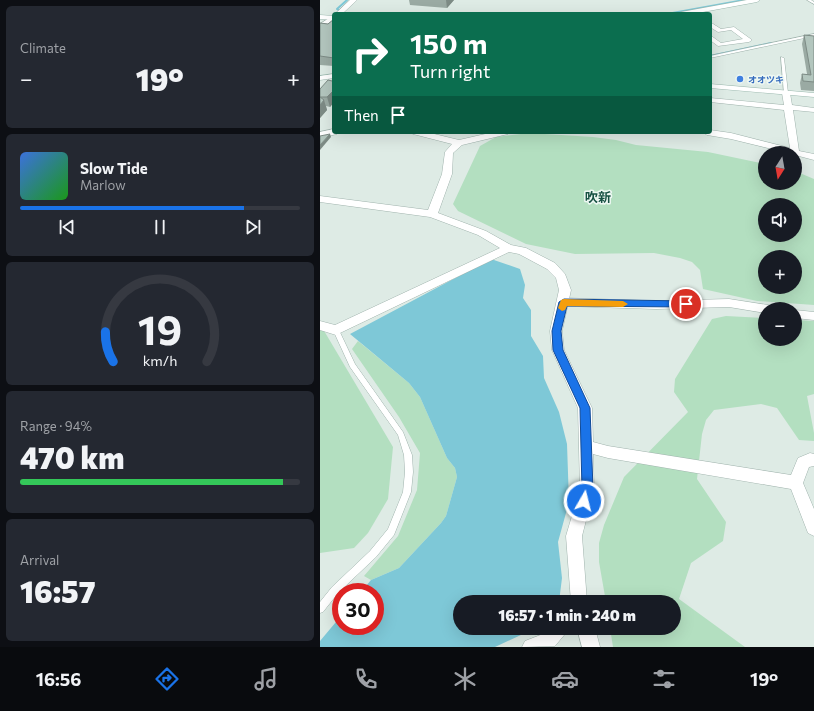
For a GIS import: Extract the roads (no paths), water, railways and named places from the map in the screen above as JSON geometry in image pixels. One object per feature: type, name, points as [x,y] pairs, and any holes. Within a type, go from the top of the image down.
[{"type":"street","points":[[340,12],[354,0]]},
{"type":"street","points":[[699,12],[757,0]]},
{"type":"street","points":[[320,17],[332,16]]},
{"type":"street","points":[[320,27],[332,19]]},
{"type":"street","points":[[712,25],[720,31],[732,28],[749,40],[720,45],[712,39]]},
{"type":"street","points":[[322,79],[332,76]]},
{"type":"street","points":[[712,86],[814,95]]},
{"type":"street","points":[[786,93],[794,146]]},
{"type":"street","points":[[712,100],[814,110]]},
{"type":"street","points":[[320,135],[332,132]]},
{"type":"street","points":[[712,133],[774,146]]},
{"type":"street","points":[[424,134],[459,143],[497,134]]},
{"type":"street","points":[[432,214],[446,174],[449,152],[459,143]]},
{"type":"street","points":[[802,153],[814,157]]},
{"type":"street","points":[[320,199],[432,214],[482,233],[508,248],[522,251],[551,266],[564,281],[564,302],[556,331],[558,350],[585,408],[587,489],[574,536],[578,595]]},
{"type":"street","points":[[320,325],[336,330],[508,248]]},
{"type":"street","points":[[564,302],[656,305],[729,303],[758,307]]},
{"type":"street","points":[[802,315],[814,316]]},
{"type":"street","points":[[585,446],[608,452],[796,483]]},
{"type":"street","points":[[814,460],[810,459],[803,463],[796,483],[814,528]]},
{"type":"street","points":[[531,647],[549,640],[553,635]]},
{"type":"street","points":[[588,635],[591,647]]},
{"type":"lane","points":[[809,0],[814,3]]},
{"type":"lane","points":[[712,57],[814,35]]},
{"type":"lane","points":[[782,58],[786,93]]},
{"type":"lane","points":[[320,609],[335,590],[373,554],[391,532],[407,492],[409,472],[408,455],[401,434],[352,365],[336,330]]},
{"type":"water","points":[[491,259],[520,269],[525,285],[523,298],[531,310],[531,336],[543,356],[544,378],[559,412],[567,444],[569,502],[558,542],[562,578],[560,595],[453,595],[453,635],[521,635],[495,647],[320,647],[320,641],[332,627],[332,635],[384,635],[384,583],[368,583],[371,580],[399,568],[441,523],[446,516],[457,477],[455,468],[447,458],[420,397],[409,383],[350,334]]},
{"type":"waterway","points":[[342,12],[337,9],[347,0]]},
{"type":"waterway","points":[[678,12],[744,0]]},
{"type":"waterway","points":[[712,56],[771,43]]},
{"type":"place","name":"オオツキ","points":[[740,79]]},
{"type":"district","name":"吹新","points":[[598,197]]}]
